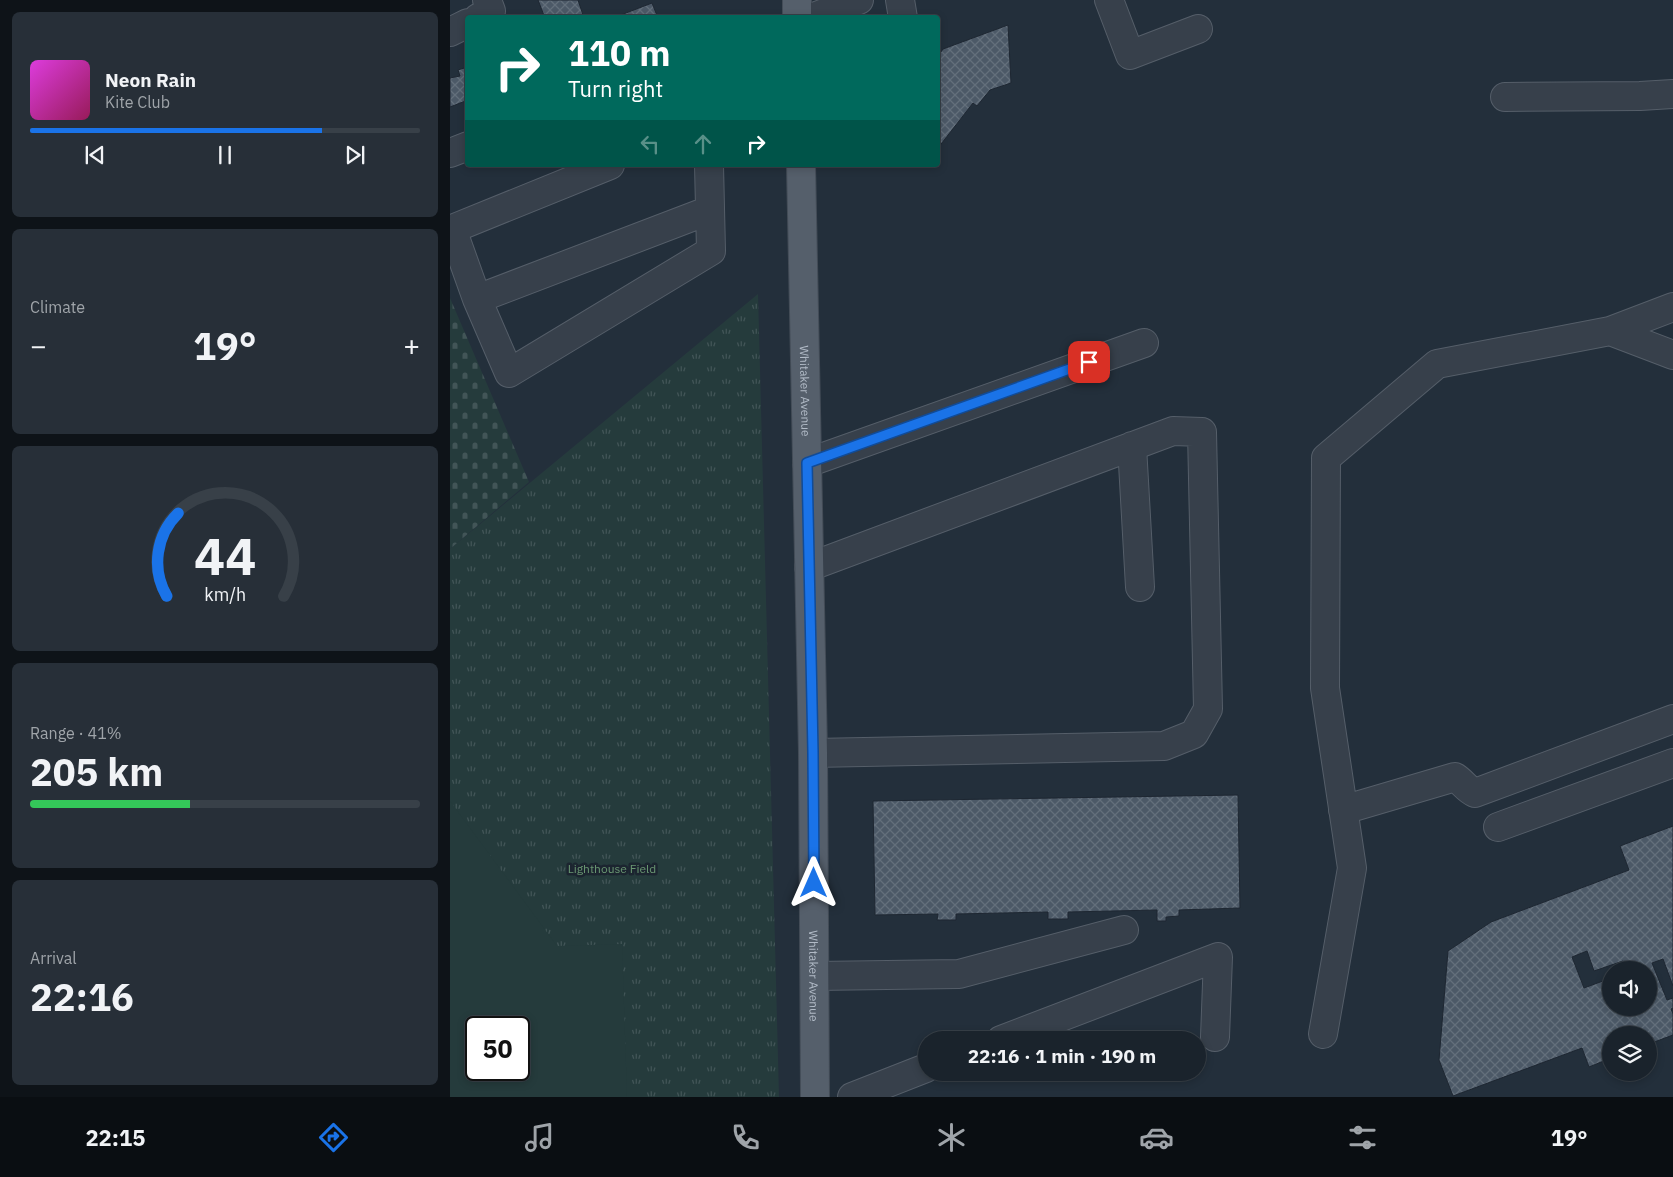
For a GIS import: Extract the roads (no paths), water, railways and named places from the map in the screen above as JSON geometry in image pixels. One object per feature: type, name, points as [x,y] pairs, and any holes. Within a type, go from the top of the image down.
[{"type":"main road","points":[[797,0],[797,15]]},
{"type":"main road","name":"Whitaker Avenue","points":[[801,167],[813,752],[816,1097]]},
{"type":"street","points":[[484,15],[491,11],[487,0]]},
{"type":"street","points":[[819,15],[859,0]]},
{"type":"street","points":[[900,0],[902,15]]},
{"type":"street","points":[[1109,0],[1130,55],[1198,29]]},
{"type":"street","points":[[450,32],[465,24]]},
{"type":"street","points":[[1505,97],[1673,94]]},
{"type":"street","points":[[450,152],[465,147]]},
{"type":"street","points":[[605,167],[452,229],[477,299],[509,373],[711,251],[709,167]]},
{"type":"street","points":[[477,299],[710,210]]},
{"type":"street","points":[[1323,1034],[1352,868],[1325,688],[1326,458],[1437,364],[1610,330],[1673,306]]},
{"type":"street","points":[[1610,330],[1673,355]]},
{"type":"street","points":[[807,463],[1144,343]]},
{"type":"street","points":[[809,567],[1173,431],[1202,432],[1208,709],[1194,734],[1164,746],[813,752]]},
{"type":"street","points":[[1132,446],[1140,587]]},
{"type":"street","points":[[1343,810],[1455,777],[1461,780],[1468,790],[1475,792],[1673,719]]},
{"type":"street","points":[[1498,827],[1673,764]]},
{"type":"street","points":[[815,976],[959,974],[1124,930]]},
{"type":"street","points":[[1025,1031],[1218,957],[1215,1037]]},
{"type":"street","points":[[852,1097],[918,1071]]},
{"type":"park label","name":"Lighthouse Field","points":[[612,868]]}]
